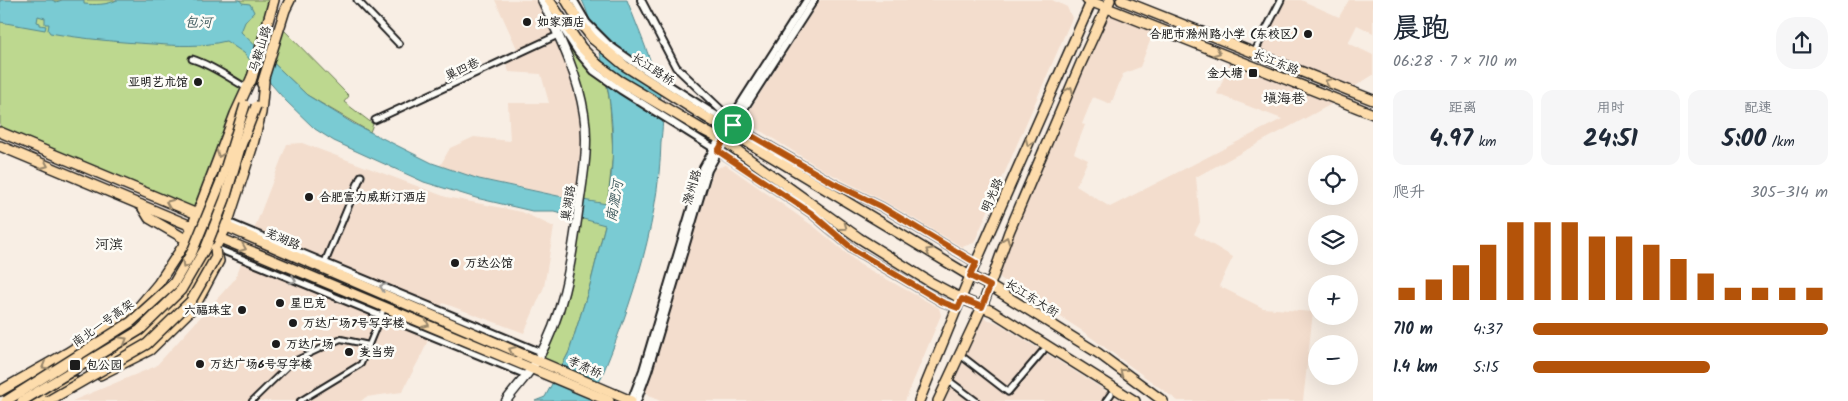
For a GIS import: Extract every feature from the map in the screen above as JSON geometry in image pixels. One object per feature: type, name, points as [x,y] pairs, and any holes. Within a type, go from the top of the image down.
[{"type":"main road","name":"马鞍山路","points":[[245,105],[274,0]]},
{"type":"main road","name":"马鞍山路","points":[[256,106],[290,0]]},
{"type":"main road","name":"长江路桥","points":[[566,0],[578,20],[593,39],[625,66],[707,114]]},
{"type":"main road","name":"长江东路","points":[[1121,0],[1373,100]]},
{"type":"main road","points":[[546,1],[595,67],[620,81],[700,134],[722,139],[859,238],[930,282],[962,299],[992,311],[1135,401]]},
{"type":"main road","name":"巢湖路","points":[[506,401],[534,364],[558,315],[566,291],[584,177],[584,116],[572,70],[546,1]]},
{"type":"main road","name":"长江东路","points":[[1090,1],[1109,4],[1373,114]]},
{"type":"main road","name":"明光路","points":[[918,401],[970,276],[1090,1]]},
{"type":"main road","points":[[938,401],[982,307],[1009,232],[1081,63],[1109,4]]},
{"type":"main road","points":[[0,391],[137,310],[158,284],[187,240],[235,114],[252,77]]},
{"type":"main road","points":[[36,401],[51,399],[147,344],[191,300],[216,257],[215,248],[221,239],[252,148],[260,113],[264,81]]},
{"type":"main road","name":"南北一号高架","points":[[6,401],[131,322],[174,283],[192,252],[218,188],[245,105]]},
{"type":"main road","name":"南北一号高架","points":[[22,401],[140,330],[181,290],[206,247],[225,199],[240,148],[256,106]]},
{"type":"main road","name":"长江东大街","points":[[707,114],[1098,353],[1163,401]]},
{"type":"main road","name":"芜湖路","points":[[0,132],[226,225],[555,373]]},
{"type":"main road","name":"芜湖路","points":[[0,146],[385,306],[534,364]]},
{"type":"main road","points":[[140,205],[149,218],[187,240]]},
{"type":"main road","name":"孝肃桥","points":[[555,373],[604,396]]},
{"type":"main road","points":[[604,396],[631,401]]},
{"type":"street","points":[[357,0],[398,44]]},
{"type":"street","points":[[574,0],[588,24],[609,45],[707,114]]},
{"type":"street","points":[[641,0],[676,67],[720,109],[729,127],[882,207],[976,263]]},
{"type":"street","name":"滁州路","points":[[637,401],[648,372],[708,170],[716,150],[807,0]]},
{"type":"street","name":"滁州路","points":[[729,127],[814,0]]},
{"type":"street","points":[[1254,53],[1281,0]]},
{"type":"street","name":"巢四巷","points":[[375,120],[558,35]]},
{"type":"street","points":[[192,59],[207,63],[217,72],[247,88]]},
{"type":"street","points":[[700,134],[716,150],[811,213],[854,250],[942,302],[958,308]]},
{"type":"street","name":"滁州路","points":[[631,401],[643,370],[703,168],[716,150]]},
{"type":"street","points":[[324,262],[361,176]]},
{"type":"street","points":[[226,225],[324,262],[534,364]]},
{"type":"street","points":[[215,248],[534,364]]},
{"type":"street","points":[[300,401],[361,364],[385,306]]},
{"type":"street","points":[[252,401],[292,362],[341,340],[369,345]]},
{"type":"street","points":[[959,354],[1008,392],[1043,351]]},
{"type":"street","points":[[948,380],[976,401]]},
{"type":"street","points":[[1106,401],[1111,394]]},
{"type":"shaded area","points":[[495,0],[542,0],[582,102],[583,177],[574,199],[479,179],[440,166],[450,148],[474,137],[510,141],[508,103],[549,103],[541,74],[509,72],[505,60],[519,53]]},
{"type":"shaded area","points":[[820,0],[1052,0],[1067,7],[1072,18],[974,243],[962,247],[884,201],[825,171],[751,125],[747,114]]},
{"type":"shaded area","name":"合肥市滁州路小学 (东校区)","points":[[1281,0],[1301,0],[1339,17],[1349,0],[1373,0],[1373,33],[1357,25],[1348,43],[1373,55],[1373,75],[1349,90],[1254,53]]},
{"type":"shaded area","points":[[1107,9],[1155,28],[1140,67],[1123,74],[1111,104],[1093,97],[1082,124],[1085,125],[1074,153],[1088,160],[1076,186],[1110,207],[1282,119],[1217,94],[1232,58],[1339,100],[1196,177],[1200,222],[1194,234],[1233,257],[1219,286],[1263,308],[1308,312],[1308,325],[1312,325],[1310,335],[1308,335],[1308,356],[1303,401],[1178,401],[1081,330],[994,274]]},
{"type":"shaded area","points":[[302,143],[446,197],[522,212],[554,227],[544,287],[524,333],[443,303],[423,352],[402,392],[366,397],[361,401],[72,401],[156,366],[235,279],[287,144]]},
{"type":"shaded area","points":[[726,165],[816,228],[859,264],[939,308],[941,315],[905,401],[660,401],[648,395],[645,389],[714,169]]},
{"type":"shaded area","points":[[977,316],[996,322],[1122,401],[938,401]]},
{"type":"green space","points":[[0,0],[274,0],[252,77],[197,214],[0,132]]},
{"type":"green space","points":[[549,7],[606,80],[610,104],[613,153],[605,225],[590,285],[569,352],[560,370],[537,360],[558,315],[575,235],[574,199],[583,177],[584,116]]},
{"type":"green space","points":[[280,26],[349,96],[344,102],[373,124],[370,132],[307,95],[270,60]]},
{"type":"water","points":[[0,0],[52,0],[56,2],[62,0],[84,0],[84,4],[105,4],[117,0],[240,0],[242,3],[250,4],[254,12],[245,22],[241,32],[307,95],[354,124],[432,163],[479,179],[558,196],[607,204],[612,161],[609,96],[600,54],[582,0],[627,0],[652,65],[662,104],[663,123],[659,175],[647,241],[638,274],[628,307],[591,401],[535,401],[545,397],[569,352],[590,285],[605,225],[554,211],[532,211],[476,198],[424,182],[334,141],[315,129],[286,101],[244,53],[226,41],[199,45],[172,45],[101,40],[50,33],[48,30],[49,24],[45,24],[45,18],[38,16],[37,22],[40,25],[46,26],[45,30],[0,22]]},
{"type":"place","name":"如家酒店","points":[[527,22]]},
{"type":"place","name":"合肥市滁州路小学 (东校区)","points":[[1308,34]]},
{"type":"place","name":"金大塘","points":[[1253,73]]},
{"type":"place","name":"亚明艺术馆","points":[[198,82]]},
{"type":"place","name":"合肥富力威斯汀酒店","points":[[309,197]]},
{"type":"place","name":"万达公馆","points":[[455,263]]},
{"type":"place","name":"星巴克","points":[[280,303]]},
{"type":"place","name":"六福珠宝","points":[[242,310]]},
{"type":"place","name":"万达广场7号写字楼","points":[[293,323]]},
{"type":"place","name":"万达广场","points":[[276,344]]},
{"type":"place","name":"麦当劳","points":[[349,352]]},
{"type":"place","name":"万达广场6号写字楼","points":[[200,364]]},
{"type":"place","name":"包公园","points":[[75,365]]},
{"type":"district","name":"填海巷","points":[[1284,98]]},
{"type":"district","name":"河滨","points":[[109,244]]},
{"type":"route","points":[[733,125],[835,184],[882,207],[976,263],[970,276],[990,286],[982,307],[962,299],[958,308],[942,302],[854,250],[811,213],[718,151],[733,125]]},
{"type":"water label","name":"包河","points":[[198,22]]},
{"type":"water label","name":"南淝河","points":[[614,201]]}]
